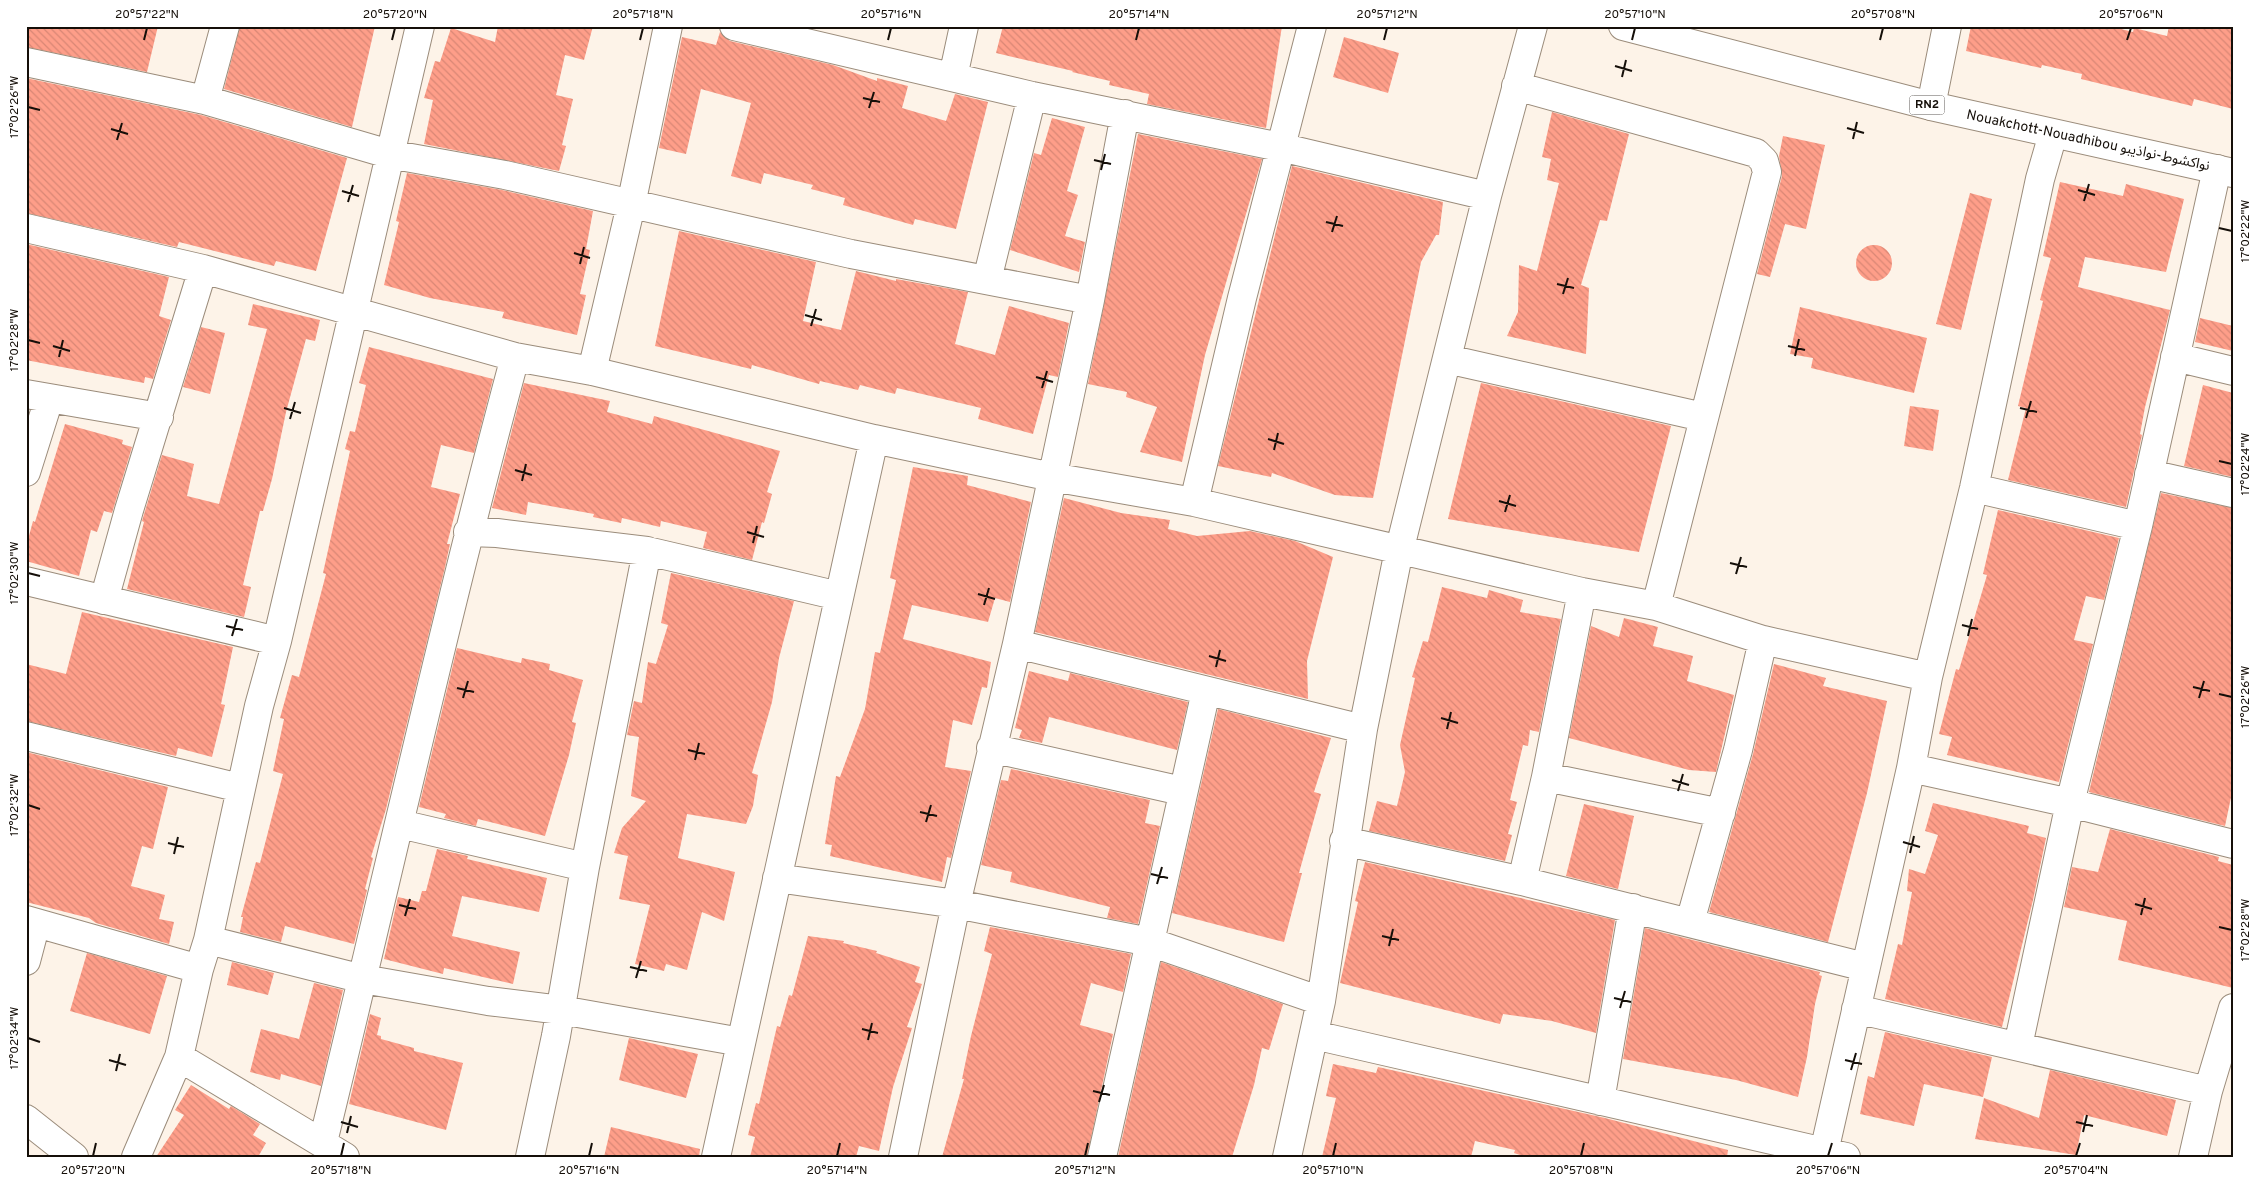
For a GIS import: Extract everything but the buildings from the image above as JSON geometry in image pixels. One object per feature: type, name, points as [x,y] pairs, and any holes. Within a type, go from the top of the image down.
[{"type":"main road","points":[[205,100],[225,26]]},
{"type":"main road","points":[[136,1157],[180,1056],[199,970],[208,940],[259,706],[276,641],[420,26]]},
{"type":"main road","points":[[592,371],[631,205],[668,26]]},
{"type":"main road","points":[[734,26],[1032,96],[1280,148],[1487,196]]},
{"type":"main road","points":[[953,76],[964,26]]},
{"type":"main road","points":[[1194,502],[1242,298],[1312,26]]},
{"type":"main road","points":[[1287,1157],[1321,1001],[1344,841],[1363,729],[1400,550],[1487,196],[1533,26]]},
{"type":"main road","name":"Nouakchott-Nouadhibou نواكشوط-نواذيبو","points":[[1623,26],[1930,106],[2225,171]]},
{"type":"main road","points":[[1930,106],[1947,26]]},
{"type":"main road","points":[[26,62],[205,100],[389,154],[505,175],[851,254],[1090,300]]},
{"type":"main road","points":[[1516,86],[1756,153],[1764,161],[1767,172],[1656,606]]},
{"type":"main road","points":[[987,280],[1032,96]]},
{"type":"main road","points":[[903,1157],[956,904],[991,748],[1017,644],[1090,300],[1125,114]]},
{"type":"main road","points":[[1314,1035],[1600,1101],[1739,1145],[1835,1154],[1856,1010],[1865,967],[1911,768],[1928,677],[1974,488],[2040,179],[2052,134]]},
{"type":"main road","points":[[2018,1046],[2070,803],[2138,526],[2175,357],[2225,171]]},
{"type":"main road","points":[[26,228],[203,269],[515,356],[592,371],[874,439],[1052,477],[1194,502],[1582,592],[1656,606],[1763,640],[1928,677]]},
{"type":"main road","points":[[104,600],[128,510],[159,417],[203,269]]},
{"type":"main road","points":[[180,1056],[334,1150],[363,979],[468,532],[515,356]]},
{"type":"main road","points":[[2175,357],[2233,371]]},
{"type":"main road","points":[[1447,359],[1703,417]]},
{"type":"main road","points":[[26,472],[38,397],[159,417]]},
{"type":"main road","points":[[716,1157],[874,439]]},
{"type":"main road","points":[[2149,474],[2233,493]]},
{"type":"main road","points":[[1974,488],[2138,526]]},
{"type":"main road","points":[[468,532],[497,533],[647,551],[839,596]]},
{"type":"main road","points":[[530,1157],[560,1010],[585,867],[647,551]]},
{"type":"main road","points":[[26,581],[276,641]]},
{"type":"main road","points":[[1522,880],[1546,776],[1582,592]]},
{"type":"main road","points":[[1690,922],[1738,750],[1763,640]]},
{"type":"main road","points":[[1017,644],[1363,729]]},
{"type":"main road","points":[[1102,1157],[1182,791],[1206,691]]},
{"type":"main road","points":[[26,736],[240,788]]},
{"type":"main road","points":[[991,748],[1182,791]]},
{"type":"main road","points":[[1911,768],[2070,803],[2233,844]]},
{"type":"main road","points":[[1546,776],[1720,813]]},
{"type":"main road","points":[[400,824],[585,867]]},
{"type":"main road","points":[[1344,841],[1522,880],[1865,967]]},
{"type":"main road","points":[[777,878],[956,904],[1150,942],[1321,1001]]},
{"type":"main road","points":[[1600,1101],[1633,908]]},
{"type":"main road","points":[[26,960],[31,921],[199,970]]},
{"type":"main road","points":[[208,940],[363,979],[488,1001],[560,1010],[741,1042]]},
{"type":"main road","points":[[2193,1157],[2208,1091],[2233,1008]]},
{"type":"main road","points":[[1856,1010],[2208,1091]]},
{"type":"main road","points":[[26,1119],[74,1157]]}]
